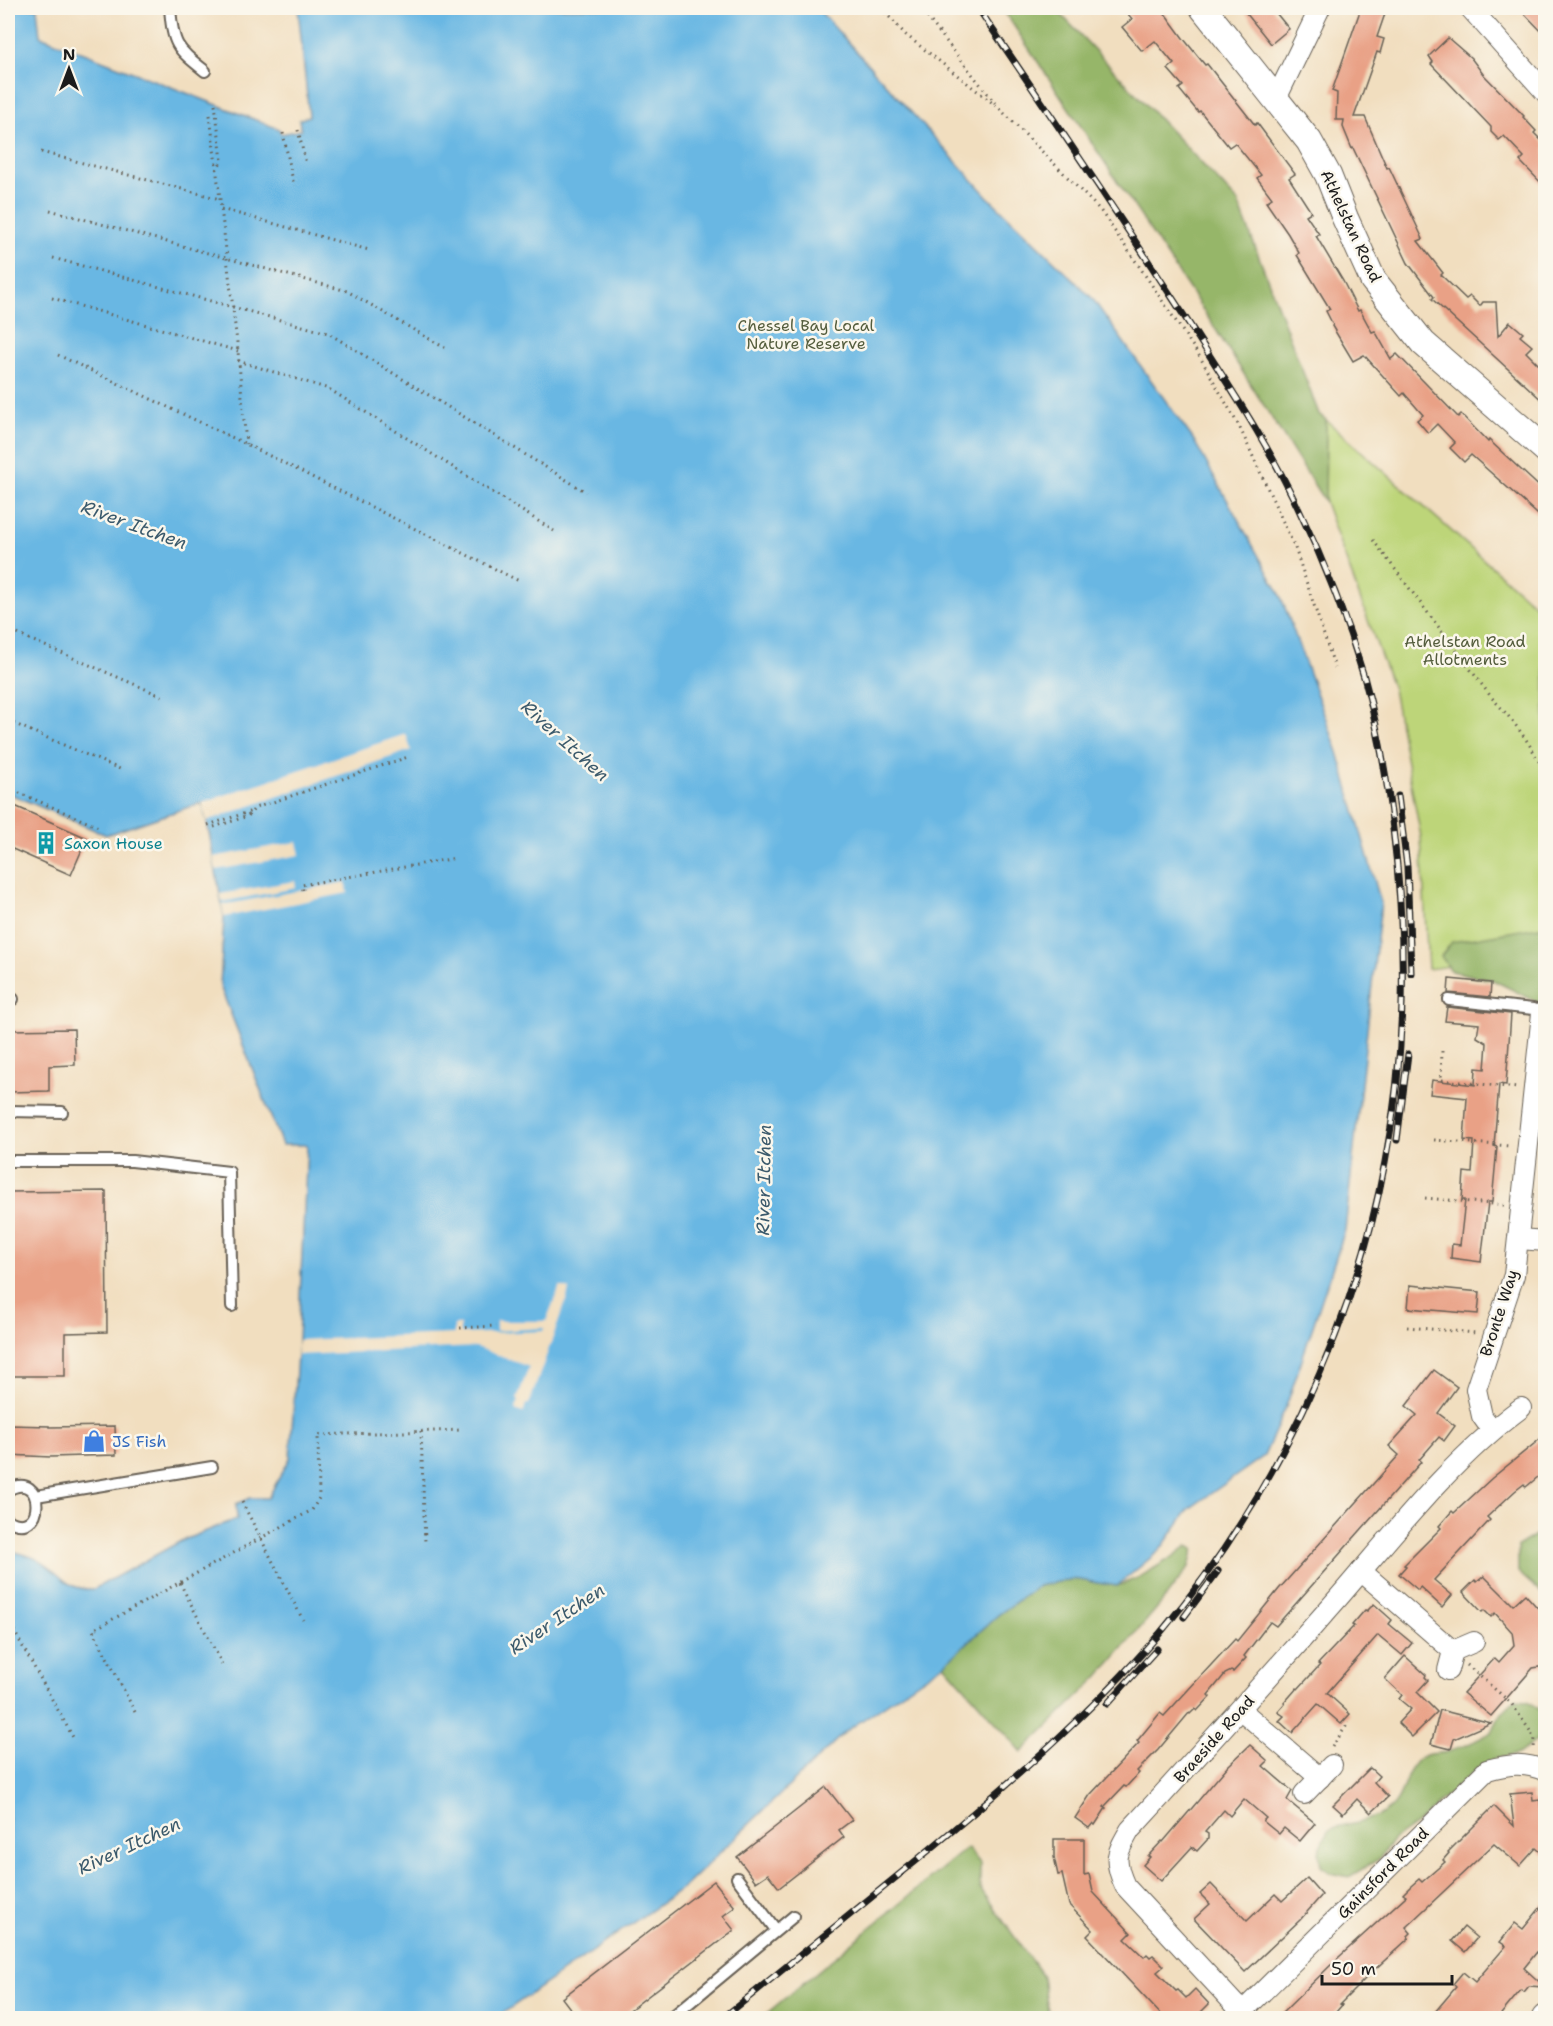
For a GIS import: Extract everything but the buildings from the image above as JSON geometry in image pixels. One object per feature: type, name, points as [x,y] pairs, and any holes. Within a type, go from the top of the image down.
[{"type":"street","name":"Athelstan Road","points":[[1203,8],[1309,141],[1328,175],[1373,280],[1423,343],[1545,450]]},
{"type":"street","points":[[1276,99],[1320,8]]},
{"type":"street","points":[[1470,8],[1545,93]]},
{"type":"street","name":"Bronte Way","points":[[1492,1430],[1482,1416],[1476,1389],[1514,1275],[1542,1013]]},
{"type":"street","points":[[1519,1239],[1545,1241]]},
{"type":"street","name":"Braeside Road","points":[[1239,2015],[1125,1886],[1117,1868],[1119,1848],[1130,1830],[1241,1710],[1450,1470],[1492,1430],[1521,1408]]},
{"type":"street","points":[[1361,1571],[1451,1661],[1474,1642]]},
{"type":"street","points":[[1241,1710],[1326,1771],[1304,1794]]},
{"type":"street","name":"Gainsford Road","points":[[1239,2015],[1487,1770],[1511,1764],[1540,1769]]},
{"type":"lane","points":[[170,8],[175,42],[187,57],[205,71]]},
{"type":"lane","points":[[1449,1000],[1533,1009],[1542,1013]]},
{"type":"lane","points":[[8,1111],[62,1112]]},
{"type":"lane","points":[[8,1161],[132,1161],[229,1172],[232,1306]]},
{"type":"lane","points":[[36,1496],[212,1467]]},
{"type":"lane","points":[[8,1490],[15,1486],[28,1488],[36,1496],[38,1507],[33,1517],[25,1523],[18,1524],[8,1520]]},
{"type":"lane","points":[[737,1878],[776,1930]]},
{"type":"lane","points":[[671,2019],[794,1916]]},
{"type":"path","points":[[881,8],[906,35],[999,108]]},
{"type":"path","points":[[920,8],[999,108],[1100,210],[1200,357],[1239,426],[1295,548],[1335,668]]},
{"type":"path","points":[[215,105],[222,160],[217,171]]},
{"type":"path","points":[[210,115],[238,351],[246,444]]},
{"type":"path","points":[[298,130],[306,164]]},
{"type":"path","points":[[283,134],[294,186]]},
{"type":"path","points":[[41,152],[220,199]]},
{"type":"path","points":[[221,209],[369,250]]},
{"type":"path","points":[[50,210],[347,291],[445,348]]},
{"type":"path","points":[[53,258],[328,333],[586,492]]},
{"type":"path","points":[[52,298],[238,351]]},
{"type":"path","points":[[58,355],[246,444],[520,582]]},
{"type":"path","points":[[238,361],[329,389],[554,531]]},
{"type":"path","points":[[1373,540],[1492,698],[1513,720],[1538,759],[1545,776]]},
{"type":"path","points":[[8,630],[164,696]]},
{"type":"path","points":[[8,653],[15,633]]},
{"type":"path","points":[[8,721],[122,770]]},
{"type":"path","points":[[208,825],[408,757]]},
{"type":"path","points":[[8,788],[101,828]]},
{"type":"path","points":[[214,828],[248,816],[253,810]]},
{"type":"path","points":[[303,890],[302,885],[456,858]]},
{"type":"path","points":[[1442,1051],[1441,1080],[1535,1089]]},
{"type":"path","points":[[1434,1140],[1529,1147]]},
{"type":"path","points":[[1425,1198],[1522,1207]]},
{"type":"path","points":[[460,1328],[496,1326]]},
{"type":"path","points":[[1407,1327],[1478,1334]]},
{"type":"path","points":[[135,1712],[93,1630],[312,1510],[319,1498],[318,1436],[462,1430]]},
{"type":"path","points":[[421,1431],[424,1542]]},
{"type":"path","points":[[242,1502],[303,1620]]},
{"type":"path","points":[[180,1583],[222,1664]]},
{"type":"path","points":[[8,1620],[74,1739]]},
{"type":"path","points":[[1451,1661],[1462,1662],[1511,1703],[1535,1738],[1540,1769]]},
{"type":"green space","points":[[1002,8],[1055,8],[1238,202],[1319,414],[1326,420],[1325,502],[1211,322]]},
{"type":"green space","name":"Athelstan Road Allotments","points":[[1326,420],[1545,614],[1545,954],[1428,969],[1421,837],[1393,689],[1325,502]]},
{"type":"green space","points":[[1545,926],[1545,1006],[1493,980],[1451,971],[1441,956],[1452,942]]},
{"type":"green space","points":[[1545,1529],[1545,1596],[1518,1572],[1518,1546]]},
{"type":"green space","points":[[1187,1546],[1194,1549],[1189,1567],[1158,1607],[1099,1676],[1022,1752],[944,1664],[998,1615],[1038,1586],[1073,1579],[1117,1586],[1140,1577]]},
{"type":"green space","points":[[1516,1700],[1528,1701],[1542,1712],[1545,1717],[1543,1736],[1518,1754],[1494,1759],[1479,1767],[1416,1824],[1393,1840],[1379,1859],[1349,1877],[1331,1873],[1321,1866],[1319,1852],[1328,1830],[1367,1820],[1385,1812],[1398,1799],[1409,1772],[1419,1759],[1426,1755],[1446,1752],[1472,1743],[1492,1732],[1501,1714]]},
{"type":"green space","points":[[967,1848],[980,1863],[980,1888],[1043,1977],[1049,2018],[761,2018]]},
{"type":"water","name":"River Itchen","points":[[8,8],[37,8],[40,36],[279,129],[281,134],[301,130],[299,120],[309,116],[298,8],[817,8],[987,196],[1092,298],[1193,439],[1280,594],[1338,752],[1381,903],[1345,1230],[1286,1407],[1264,1456],[1189,1509],[1160,1550],[1117,1586],[1073,1579],[1038,1586],[998,1615],[944,1664],[845,1732],[683,1888],[496,2018],[8,2018],[8,1550],[36,1559],[76,1587],[94,1589],[181,1541],[237,1519],[236,1504],[250,1498],[268,1498],[290,1458],[307,1145],[282,1145],[220,986],[224,917],[207,821],[201,803],[106,835],[8,793]]},
{"type":"pier","points":[[406,734],[411,750],[207,821],[201,803]]},
{"type":"pier","points":[[297,842],[300,855],[216,870],[213,857]]},
{"type":"pier","points":[[295,881],[296,888],[222,902],[220,894]]},
{"type":"pier","points":[[346,882],[348,893],[224,917],[222,905]]},
{"type":"pier","points":[[560,1286],[569,1289],[567,1298],[529,1404],[526,1404],[523,1413],[515,1410],[529,1367],[476,1347],[297,1355],[298,1340],[454,1334],[454,1325],[460,1325],[460,1334],[543,1331],[544,1328],[496,1331],[496,1321],[546,1321]]},
{"type":"railway","points":[[723,2018],[949,1833],[1044,1751],[1133,1663],[1201,1581],[1238,1527],[1272,1470],[1303,1411],[1330,1350],[1371,1225],[1392,1121],[1402,996],[1398,871],[1378,734],[1364,677],[1343,613],[1299,510],[1248,416],[1138,245],[978,8]]},
{"type":"railway","points":[[1398,796],[1407,866],[1411,973]]},
{"type":"railway","points":[[1397,1140],[1408,1054]]},
{"type":"railway","points":[[1184,1617],[1218,1571]]},
{"type":"railway","points":[[1107,1704],[1157,1649]]},
{"type":"place","name":"Saxon House","points":[[46,843]]},
{"type":"place","name":"JS Fish","points":[[94,1441]]},
{"type":"park label","name":"Chessel Bay Local Nature Reserve","points":[[806,334]]}]
